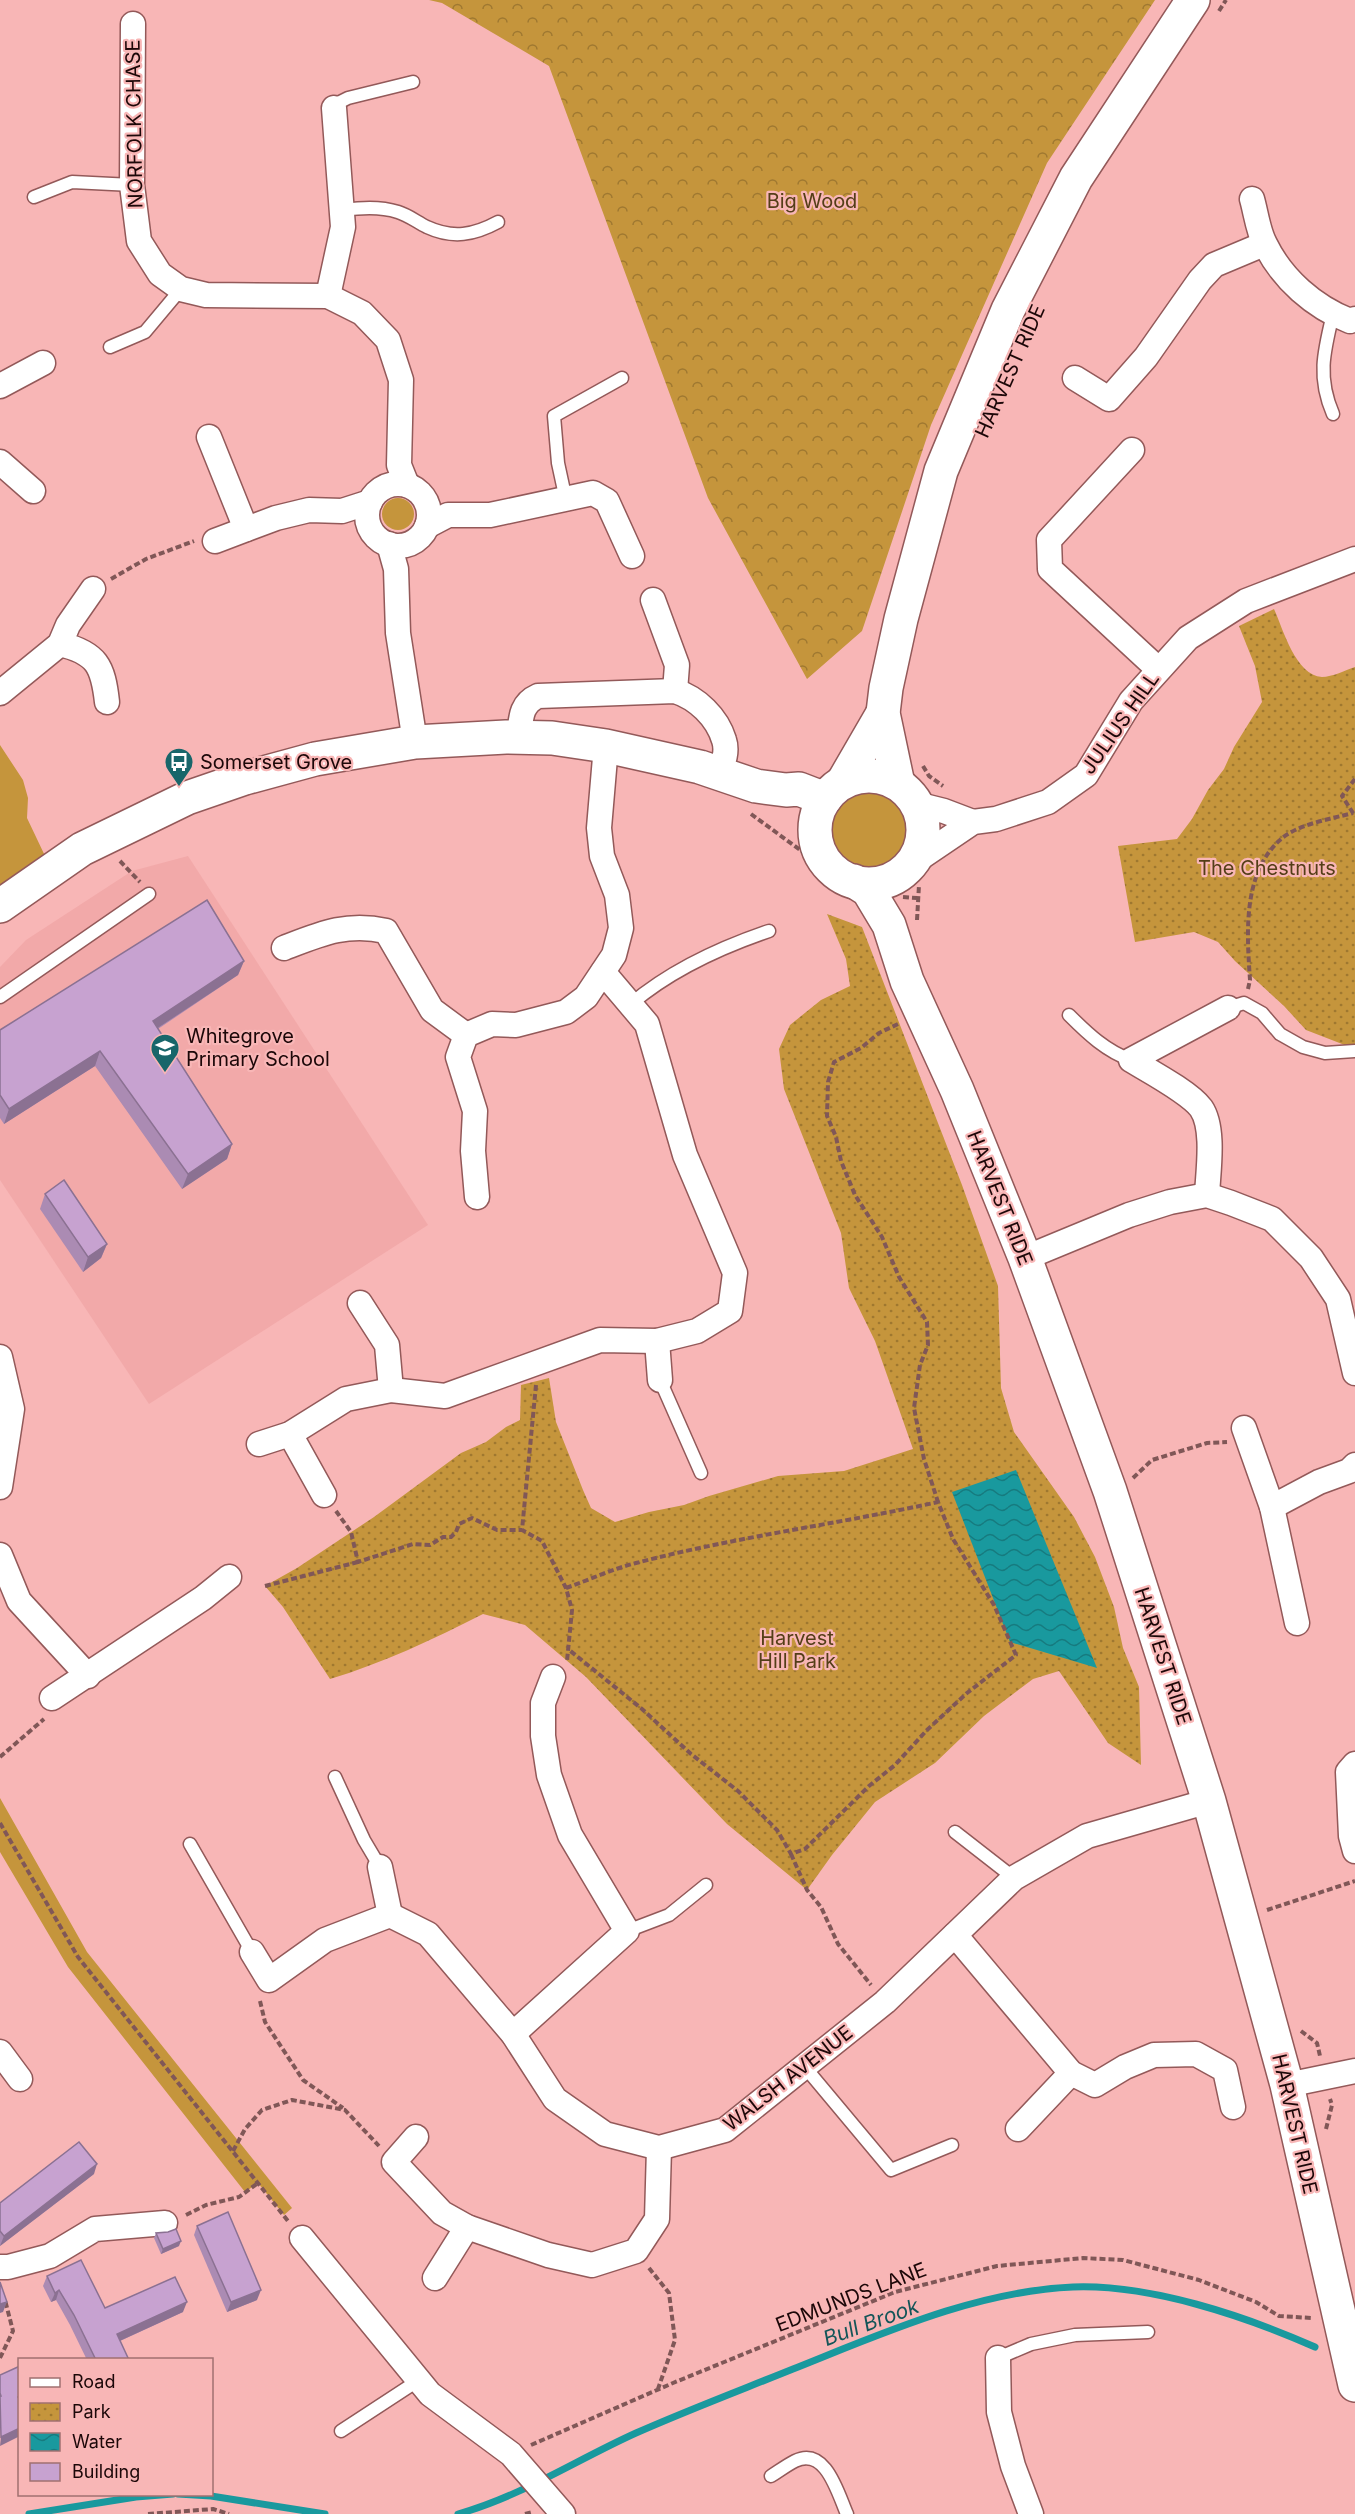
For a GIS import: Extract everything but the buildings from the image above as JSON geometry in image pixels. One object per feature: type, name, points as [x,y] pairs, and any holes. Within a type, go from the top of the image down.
[{"type":"street","name":"HARVEST RIDE","points":[[834,790],[883,713],[901,619],[941,471],[1008,310],[1076,178],[1204,10]]},
{"type":"street","name":"NORFOLK CHASE","points":[[133,24],[132,185],[139,241],[160,274],[181,289],[206,295],[328,296],[362,313],[388,340],[401,380],[399,478]]},
{"type":"street","points":[[328,296],[343,227],[334,108]]},
{"type":"street","points":[[1252,199],[1264,244],[1294,285],[1344,316]]},
{"type":"street","points":[[1075,378],[1108,399],[1146,357],[1200,280],[1214,265],[1264,244]]},
{"type":"street","points":[[0,387],[43,363]]},
{"type":"street","points":[[209,437],[246,530]]},
{"type":"street","points":[[1132,450],[1049,540],[1050,569],[1158,669]]},
{"type":"street","points":[[0,462],[33,491]]},
{"type":"street","points":[[399,478],[416,489],[427,515],[422,534],[398,544],[372,532],[369,512],[375,494],[399,478]]},
{"type":"street","points":[[427,515],[490,515],[593,494],[607,501],[632,556]]},
{"type":"street","points":[[215,541],[276,518],[309,510],[369,512]]},
{"type":"street","points":[[398,544],[396,569],[398,633],[415,742]]},
{"type":"street","name":"JULIUS HILL","points":[[906,868],[973,822],[996,819],[1048,802],[1086,775],[1131,701],[1188,638],[1246,601],[1355,559]]},
{"type":"street","points":[[0,693],[60,644],[68,625],[93,589]]},
{"type":"street","points":[[653,600],[677,665],[675,691]]},
{"type":"street","points":[[60,644],[79,649],[93,659],[104,676],[107,702]]},
{"type":"street","points":[[519,737],[521,714],[527,701],[538,696],[675,691],[689,696],[705,708],[725,741],[725,757],[719,773]]},
{"type":"street","name":"HARVEST RIDE","points":[[883,713],[911,783]]},
{"type":"street","points":[[0,906],[82,849],[187,798],[245,778],[315,759],[415,742],[519,737],[552,738],[606,746],[719,773],[756,786],[786,790],[834,790]]},
{"type":"street","points":[[477,1197],[472,1151],[475,1111],[458,1057],[466,1035],[492,1024],[516,1025],[566,1012],[586,997],[614,955],[621,928],[617,895],[602,856],[599,828],[606,746]]},
{"type":"street","points":[[816,840],[817,818],[834,790],[856,777],[871,776],[911,783],[944,811],[973,822]]},
{"type":"street","points":[[756,786],[792,812],[816,840],[829,866],[843,880],[871,884],[887,881],[906,868],[919,850],[923,835],[922,819],[911,783]]},
{"type":"street","name":"HARVEST RIDE","points":[[899,950],[906,868]]},
{"type":"street","name":"HARVEST RIDE","points":[[843,880],[868,891],[889,925],[899,950],[907,981],[926,1020],[1025,1258],[1110,1491],[1209,1801],[1287,2085],[1355,2385]]},
{"type":"street","points":[[285,948],[327,931],[364,926],[386,931],[432,1010],[466,1035]]},
{"type":"street","points":[[259,1444],[291,1434],[346,1399],[391,1390],[445,1396],[600,1340],[657,1341],[696,1331],[730,1311],[735,1273],[685,1155],[647,1024],[603,972]]},
{"type":"street","points":[[1131,1060],[1236,1006]]},
{"type":"street","points":[[1131,1060],[1188,1096],[1200,1108],[1208,1124],[1207,1196]]},
{"type":"street","points":[[1025,1258],[1129,1215],[1170,1202],[1207,1196],[1272,1220],[1346,1296],[1355,1373]]},
{"type":"street","points":[[360,1303],[387,1345],[391,1390]]},
{"type":"street","points":[[657,1341],[660,1380]]},
{"type":"street","points":[[0,1357],[12,1409],[0,1487]]},
{"type":"street","points":[[291,1434],[324,1495]]},
{"type":"street","points":[[1246,1434],[1272,1507],[1297,1623]]},
{"type":"street","points":[[1272,1507],[1320,1482],[1349,1471],[1355,1465]]},
{"type":"street","points":[[0,1555],[19,1601],[87,1676]]},
{"type":"street","points":[[52,1698],[203,1598],[229,1577]]},
{"type":"street","points":[[513,2034],[627,1931],[570,1835],[549,1775],[543,1736],[543,1703],[553,1677]]},
{"type":"street","points":[[1355,1764],[1348,1772],[1350,1836],[1355,1851]]},
{"type":"street","name":"WALSH AVENUE","points":[[390,1915],[428,1934],[513,2034],[555,2099],[605,2134],[659,2148],[725,2130],[885,2002],[1014,1878],[1087,1836],[1209,1801]]},
{"type":"street","points":[[252,1952],[269,1980],[325,1940],[390,1915],[380,1867]]},
{"type":"street","points":[[956,1935],[1071,2073],[1095,2085],[1125,2067],[1154,2055],[1196,2054],[1225,2070],[1233,2107]]},
{"type":"street","points":[[0,2052],[20,2079]]},
{"type":"street","points":[[1287,2085],[1355,2071]]},
{"type":"street","points":[[1018,2129],[1071,2073]]},
{"type":"street","points":[[416,2137],[394,2162],[442,2213],[467,2227],[548,2255],[592,2265],[636,2251],[657,2219],[659,2148]]},
{"type":"street","points":[[0,2267],[50,2256],[95,2229],[165,2223]]},
{"type":"street","points":[[435,2278],[467,2227]]},
{"type":"street","points":[[302,2238],[430,2394],[511,2454],[563,2514]]},
{"type":"street","points":[[998,2358],[999,2412],[1013,2466],[1031,2514]]},
{"type":"lane","points":[[334,108],[348,98],[413,82]]},
{"type":"lane","points":[[34,197],[72,182],[132,185]]},
{"type":"lane","points":[[341,210],[366,208],[390,210],[452,235],[468,235],[498,222]]},
{"type":"lane","points":[[110,347],[145,332],[181,289]]},
{"type":"lane","points":[[1333,414],[1326,396],[1322,369],[1344,316]]},
{"type":"lane","points":[[566,500],[558,463],[554,416],[622,378]]},
{"type":"lane","points":[[0,997],[149,894]]},
{"type":"lane","points":[[631,1004],[654,984],[729,945],[769,930]]},
{"type":"lane","points":[[1236,1006],[1262,1013],[1280,1034],[1303,1047],[1325,1053],[1355,1051]]},
{"type":"lane","points":[[1069,1015],[1115,1054],[1131,1060]]},
{"type":"lane","points":[[660,1380],[701,1473]]},
{"type":"lane","points":[[335,1776],[364,1840],[380,1867]]},
{"type":"lane","points":[[956,1832],[1014,1878]]},
{"type":"lane","points":[[190,1844],[252,1952]]},
{"type":"lane","points":[[627,1931],[669,1915],[706,1885]]},
{"type":"lane","points":[[804,2066],[891,2170],[952,2145]]},
{"type":"lane","points":[[998,2358],[1031,2344],[1075,2335],[1148,2332]]},
{"type":"lane","points":[[341,2431],[419,2380]]},
{"type":"lane","points":[[771,2476],[796,2460],[807,2458],[817,2460],[831,2476],[847,2514]]},
{"type":"path","points":[[1204,10],[1226,0]]},
{"type":"path","points":[[93,589],[146,559],[201,538],[215,541]]},
{"type":"path","points":[[911,783],[929,776],[945,787]]},
{"type":"path","points":[[1236,1006],[1250,980],[1251,897],[1259,866],[1280,839],[1311,824],[1354,815],[1342,796],[1355,779]]},
{"type":"path","points":[[782,836],[843,880]]},
{"type":"path","points":[[112,855],[132,871],[149,894]]},
{"type":"path","points":[[791,1854],[805,1849],[854,1800],[895,1765],[958,1700],[1016,1655],[994,1605],[953,1539],[924,1459],[914,1408],[920,1365],[928,1346],[927,1322],[899,1277],[882,1237],[855,1195],[841,1161],[836,1137],[827,1116],[828,1082],[834,1062],[861,1048],[879,1033],[899,1024],[926,1020]]},
{"type":"path","points":[[522,1530],[537,1381],[526,1365]]},
{"type":"path","points":[[1131,1480],[1152,1460],[1246,1434]]},
{"type":"path","points":[[324,1495],[351,1532],[358,1562]]},
{"type":"path","points":[[566,1588],[633,1563],[756,1536],[866,1518],[938,1502]]},
{"type":"path","points":[[265,1586],[358,1562],[413,1544],[430,1545],[443,1537],[451,1537],[459,1524],[472,1518],[497,1530],[522,1530],[542,1541],[566,1588],[572,1610],[567,1661],[553,1677]]},
{"type":"path","points":[[568,1649],[738,1791],[777,1830],[807,1890],[821,1907],[838,1944],[885,2002]]},
{"type":"path","points":[[0,1757],[44,1719],[52,1698]]},
{"type":"path","points":[[0,1823],[78,1958],[302,2238]]},
{"type":"path","points":[[1263,1911],[1355,1881]]},
{"type":"path","points":[[269,1980],[258,1994],[265,2022],[303,2080],[345,2110],[394,2162]]},
{"type":"path","points":[[232,2151],[245,2129],[262,2110],[292,2100],[345,2110]]},
{"type":"path","points":[[165,2223],[206,2205],[239,2197],[258,2183]]},
{"type":"path","points":[[636,2251],[669,2293],[675,2340],[658,2389]]},
{"type":"path","name":"EDMUNDS LANE","points":[[511,2454],[658,2389],[895,2292],[997,2266],[1083,2258],[1122,2260],[1199,2280],[1256,2302],[1278,2316],[1319,2319]]},
{"type":"path","points":[[0,2358],[13,2331],[3,2295]]},
{"type":"path","points":[[148,2514],[213,2509],[229,2514]]},
{"type":"shaded area","name":"Whitegrove Primary School","points":[[188,856],[428,1225],[149,1404],[0,1180],[0,967],[26,940],[132,871]]},
{"type":"green space","name":"Big Wood","points":[[429,0],[1155,0],[1047,163],[931,425],[862,631],[807,679],[708,498],[549,66],[442,3]]},
{"type":"green space","points":[[398,498],[410,502],[414,514],[410,526],[398,530],[386,526],[382,514],[386,502]]},
{"type":"green space","name":"The Chestnuts","points":[[1274,609],[1292,650],[1305,669],[1313,675],[1326,677],[1355,667],[1355,1049],[1306,1030],[1218,942],[1194,932],[1135,942],[1118,846],[1177,839],[1192,819],[1262,702],[1255,666],[1239,626]]},
{"type":"green space","points":[[0,745],[23,780],[28,798],[27,818],[46,858],[0,890]]},
{"type":"green space","points":[[869,790],[884,793],[901,807],[908,829],[905,844],[891,861],[869,868],[854,865],[837,851],[830,829],[833,814],[847,797]]},
{"type":"green space","name":"Harvest Hill Park","points":[[827,914],[862,927],[962,1185],[998,1286],[1001,1388],[1014,1432],[1074,1517],[1095,1557],[1114,1607],[1123,1648],[1139,1687],[1141,1765],[1108,1743],[1059,1671],[1033,1679],[984,1716],[935,1763],[875,1802],[807,1890],[727,1824],[586,1677],[525,1625],[483,1614],[408,1650],[330,1679],[283,1607],[265,1586],[297,1568],[374,1517],[461,1453],[486,1442],[520,1420],[521,1385],[549,1378],[556,1422],[591,1508],[615,1522],[684,1505],[778,1476],[844,1471],[913,1449],[875,1341],[849,1288],[841,1233],[784,1089],[779,1049],[790,1025],[821,1000],[850,986],[846,959]]},
{"type":"green space","points":[[0,1798],[87,1952],[292,2208],[284,2215],[258,2183],[245,2192],[68,1967],[0,1852]]},
{"type":"water","points":[[1016,1470],[1097,1668],[1010,1642],[952,1492]]},
{"type":"waterway","name":"Bull Brook","points":[[458,2514],[504,2498],[614,2443],[714,2400],[930,2316],[1001,2297],[1037,2290],[1073,2287],[1103,2287],[1165,2296],[1258,2324],[1315,2347]]},
{"type":"waterway","name":"Bull Brook","points":[[29,2514],[148,2496]]},
{"type":"waterway","name":"Bull Brook","points":[[211,2496],[325,2514]]},
{"type":"place","name":"Somerset Grove","points":[[179,788]]},
{"type":"place","name":"Whitegrove Primary School","points":[[165,1074]]}]
